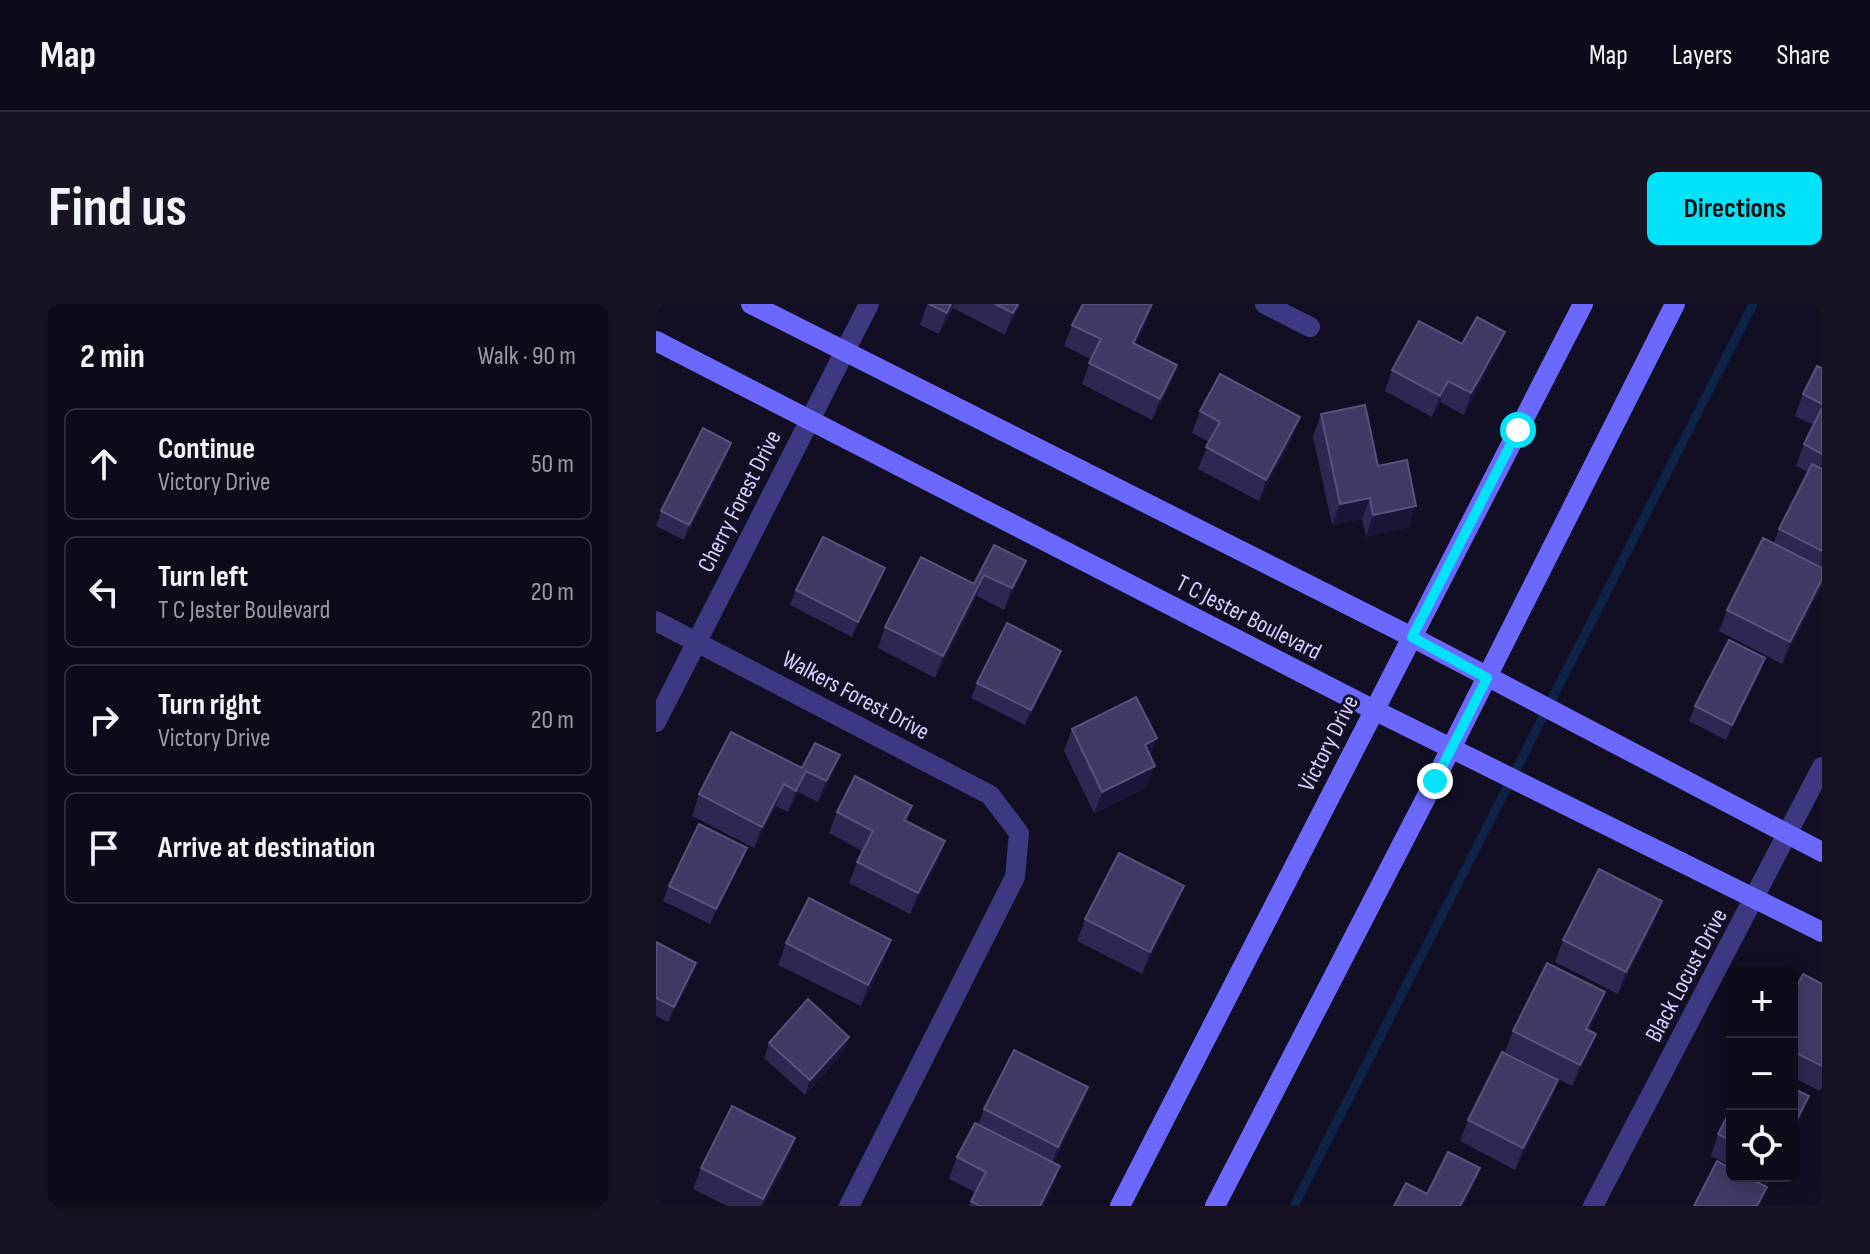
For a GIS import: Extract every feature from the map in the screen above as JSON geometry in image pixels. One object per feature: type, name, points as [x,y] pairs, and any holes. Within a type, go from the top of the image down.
[{"type":"main road","points":[[751,304],[1412,637],[1822,852]]},
{"type":"main road","name":"Victory Drive","points":[[1120,1206],[1583,304]]},
{"type":"main road","points":[[1215,1206],[1452,748],[1675,304]]},
{"type":"main road","name":"T C Jester Boulevard","points":[[656,341],[1374,710],[1822,932]]},
{"type":"street","name":"Cherry Forest Drive","points":[[656,722],[869,304]]},
{"type":"street","points":[[1265,304],[1310,327]]},
{"type":"street","name":"Walkers Forest Drive","points":[[656,621],[990,795],[1019,833],[1015,877],[849,1206]]},
{"type":"street","name":"Black Locust Drive","points":[[1593,1206],[1822,767]]},
{"type":"building","points":[[929,304],[951,304],[947,313]]},
{"type":"building","points":[[995,304],[1018,304],[1013,313]]},
{"type":"building","points":[[1083,304],[1152,304],[1133,343],[1177,365],[1160,399],[1089,363],[1101,339],[1072,325]]},
{"type":"building","points":[[1477,317],[1505,332],[1471,393],[1448,381],[1440,396],[1392,370],[1419,321],[1462,344]]},
{"type":"building","points":[[1817,366],[1822,368],[1822,404],[1803,394]]},
{"type":"building","points":[[1220,374],[1300,417],[1266,480],[1206,447],[1220,422],[1200,411]]},
{"type":"building","points":[[1365,405],[1378,466],[1407,460],[1416,506],[1373,515],[1370,498],[1340,504],[1321,414]]},
{"type":"building","points":[[1822,408],[1822,454],[1804,444]]},
{"type":"building","points":[[703,428],[731,443],[689,525],[661,511]]},
{"type":"building","points":[[1812,464],[1822,469],[1822,551],[1779,529]]},
{"type":"building","points":[[823,537],[885,568],[858,622],[796,590]]},
{"type":"building","points":[[1763,538],[1822,568],[1822,579],[1790,642],[1727,610]]},
{"type":"building","points":[[994,545],[1026,561],[1012,588],[984,575],[943,656],[885,627],[921,557],[974,584]]},
{"type":"building","points":[[1007,623],[1061,651],[1031,710],[977,683]]},
{"type":"building","points":[[1729,640],[1765,658],[1732,725],[1695,706]]},
{"type":"building","points":[[1136,697],[1157,738],[1145,745],[1155,766],[1102,792],[1072,729]]},
{"type":"building","points":[[731,732],[802,768],[815,743],[840,755],[826,781],[806,771],[796,791],[784,784],[762,827],[699,794]]},
{"type":"building","points":[[855,776],[912,806],[904,820],[945,841],[918,893],[857,862],[873,831],[837,812]]},
{"type":"building","points":[[699,824],[747,848],[716,909],[669,886]]},
{"type":"building","points":[[1119,853],[1184,886],[1150,952],[1085,919]]},
{"type":"building","points":[[1599,869],[1662,901],[1626,972],[1563,940]]},
{"type":"building","points":[[809,898],[891,940],[868,985],[786,943]]},
{"type":"building","points":[[656,942],[696,963],[674,1007],[656,998]]},
{"type":"building","points":[[1547,963],[1605,992],[1586,1029],[1596,1034],[1580,1065],[1513,1031]]},
{"type":"building","points":[[1803,974],[1822,984],[1822,1066],[1798,1054],[1798,984]]},
{"type":"building","points":[[808,999],[849,1037],[810,1080],[769,1043]]},
{"type":"building","points":[[1014,1050],[1088,1087],[1058,1147],[984,1109]]},
{"type":"building","points":[[1502,1052],[1558,1080],[1523,1148],[1468,1120]]},
{"type":"building","points":[[1798,1091],[1809,1096],[1798,1117]]},
{"type":"building","points":[[732,1106],[795,1138],[763,1199],[701,1168]]},
{"type":"building","points":[[1726,1119],[1726,1138],[1718,1134]]},
{"type":"building","points":[[975,1123],[1060,1166],[1040,1206],[980,1206],[971,1201],[986,1172],[957,1157]]},
{"type":"building","points":[[1448,1152],[1480,1168],[1460,1206],[1394,1206],[1406,1183],[1427,1194]]},
{"type":"building","points":[[1717,1161],[1726,1166],[1726,1182],[1757,1182],[1767,1187],[1757,1206],[1694,1206]]},
{"type":"waterway","points":[[1294,1206],[1753,304]]},
{"type":"route","points":[[1435,781],[1487,678],[1412,637],[1518,430]]}]
